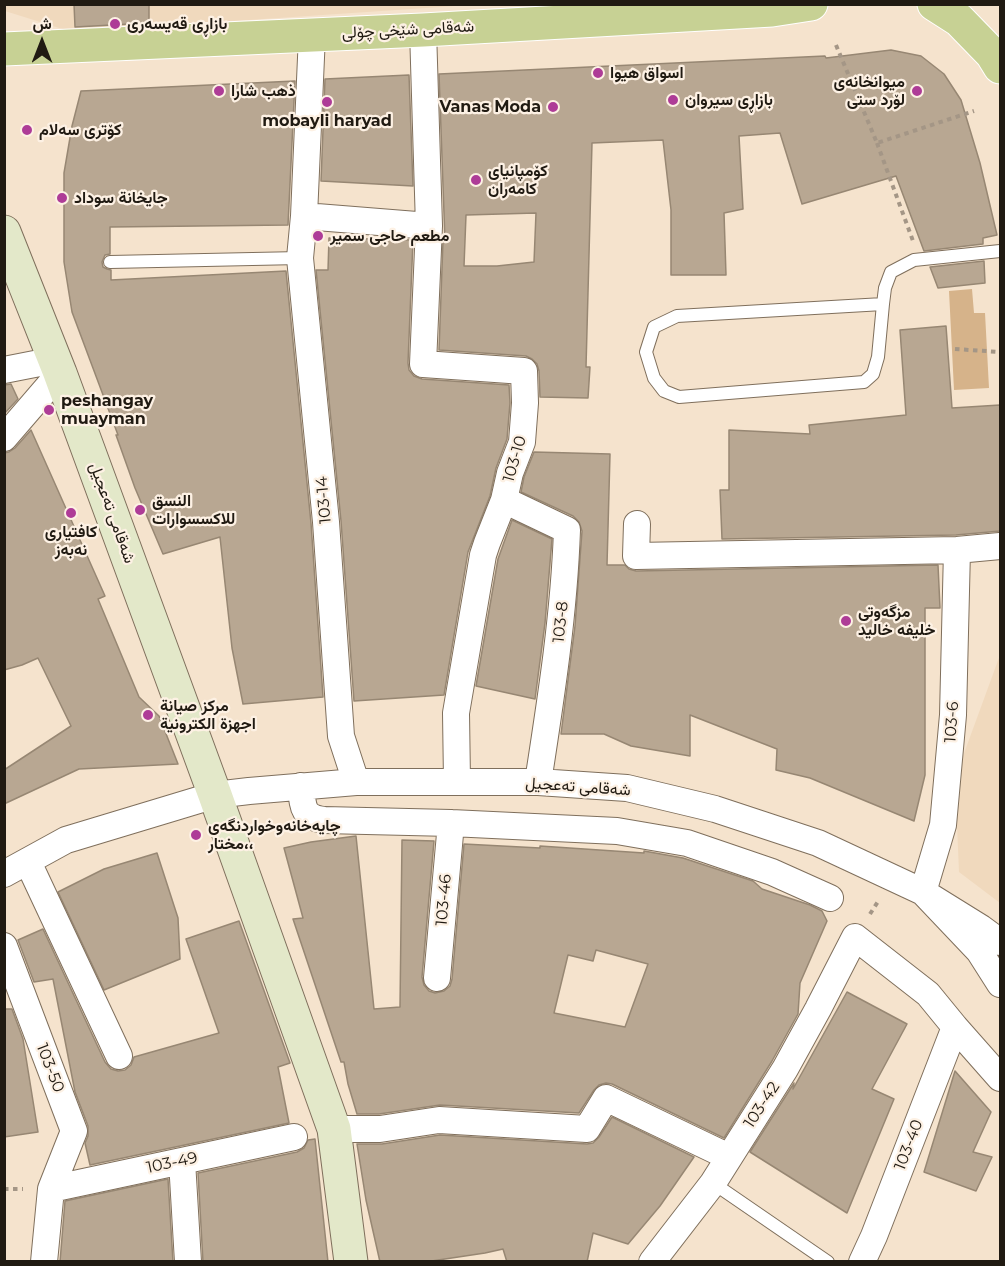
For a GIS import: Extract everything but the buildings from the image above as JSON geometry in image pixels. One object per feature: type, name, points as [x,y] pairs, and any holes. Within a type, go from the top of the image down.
[{"type":"main road","name":"شەقامی شێخی چۆلی","points":[[8,50],[423,30],[772,10],[811,4]]},
{"type":"main road","points":[[934,4],[959,20],[992,54],[1000,67]]},
{"type":"main road","name":"شەقامی تەعجیل","points":[[4,232],[58,367],[215,795],[334,1129],[351,1262]]},
{"type":"street","points":[[304,216],[429,226],[423,30]]},
{"type":"street","name":"103-14","points":[[312,35],[300,258],[326,522],[341,736],[356,782]]},
{"type":"street","name":"103-10","points":[[429,226],[423,364],[524,371],[525,403],[522,442],[510,473],[504,500],[483,555],[456,713],[457,782]]},
{"type":"street","points":[[4,370],[58,367]]},
{"type":"street","points":[[4,438],[58,367]]},
{"type":"street","name":"103-8","points":[[504,500],[567,530],[566,577],[557,657],[538,782]]},
{"type":"street","points":[[637,524],[636,556],[957,549],[1000,546]]},
{"type":"street","name":"103-6","points":[[923,892],[943,825],[953,715],[957,549]]},
{"type":"street","name":"شەقامی تەعجیل","points":[[4,874],[66,840],[215,795],[356,782],[538,782],[627,789],[716,809],[818,843],[923,892],[1000,942]]},
{"type":"street","points":[[301,786],[302,802],[306,812],[312,818],[617,831],[687,843],[772,872],[830,898]]},
{"type":"street","name":"103-46","points":[[437,978],[451,823]]},
{"type":"street","points":[[28,862],[119,1056]]},
{"type":"street","name":"شەقامی تەعجیل","points":[[923,892],[979,951],[1000,984]]},
{"type":"street","points":[[855,937],[928,994],[1000,1078]]},
{"type":"street","name":"103-42","points":[[652,1262],[713,1183],[785,1069],[855,937]]},
{"type":"street","name":"103-50","points":[[4,946],[74,1131],[51,1189],[44,1262]]},
{"type":"street","name":"103-40","points":[[862,1262],[954,1027]]},
{"type":"street","points":[[334,1129],[380,1129],[439,1120],[587,1129],[606,1098],[729,1157]]},
{"type":"street","name":"103-49","points":[[51,1189],[294,1137]]},
{"type":"street","points":[[182,1161],[188,1262]]},
{"type":"lane","points":[[882,304],[677,316],[654,327],[646,352],[654,378],[664,391],[679,397],[864,382],[873,374],[878,357],[882,304],[891,272],[914,260],[1000,251]]},
{"type":"lane","points":[[110,262],[300,258]]},
{"type":"lane","points":[[713,1183],[828,1262]]},
{"type":"path","points":[[836,45],[877,143],[920,259]]},
{"type":"path","points":[[877,143],[974,111]]},
{"type":"path","points":[[955,350],[1000,352]]},
{"type":"path","points":[[855,937],[894,878]]},
{"type":"shaded area","name":"بازاڕی قەیسەری","points":[[5,4],[470,5],[72,32],[5,11]]},
{"type":"shaded area","points":[[972,289],[974,313],[985,313],[989,388],[954,390],[949,291]]},
{"type":"shaded area","points":[[1000,655],[1000,903],[959,872],[955,778]]},
{"type":"place","name":"بازاڕی قەیسەری","points":[[115,24]]},
{"type":"place","name":"اسواق هيوا","points":[[598,73]]},
{"type":"place","name":"ذهب شارا","points":[[219,91]]},
{"type":"place","name":"میوانخانەی لۆرد ستی","points":[[917,91]]},
{"type":"place","name":"بازاڕی سیروان","points":[[673,100]]},
{"type":"place","name":"mobayli haryad","points":[[327,102]]},
{"type":"place","name":"Vanas Moda","points":[[553,107]]},
{"type":"place","name":"كۆتری سه‌لام","points":[[27,130]]},
{"type":"place","name":"کۆمپانیای کامەران","points":[[476,180]]},
{"type":"place","name":"جايخانة سوداد","points":[[62,198]]},
{"type":"place","name":"مطعم حاجی سمیر","points":[[318,236]]},
{"type":"place","name":"peshangay muayman","points":[[49,410]]},
{"type":"place","name":"النسق للاكسسوارات","points":[[140,510]]},
{"type":"place","name":"کافتیاری نەبەز","points":[[71,513]]},
{"type":"place","name":"مزگه‌وتی خلیفه‌ خالید","points":[[846,621]]},
{"type":"place","name":"مركز صيانة اجهزة الكترونية","points":[[148,715]]},
{"type":"place","name":"چایەخانەوخواردنگەی مختار،،","points":[[196,835]]}]
